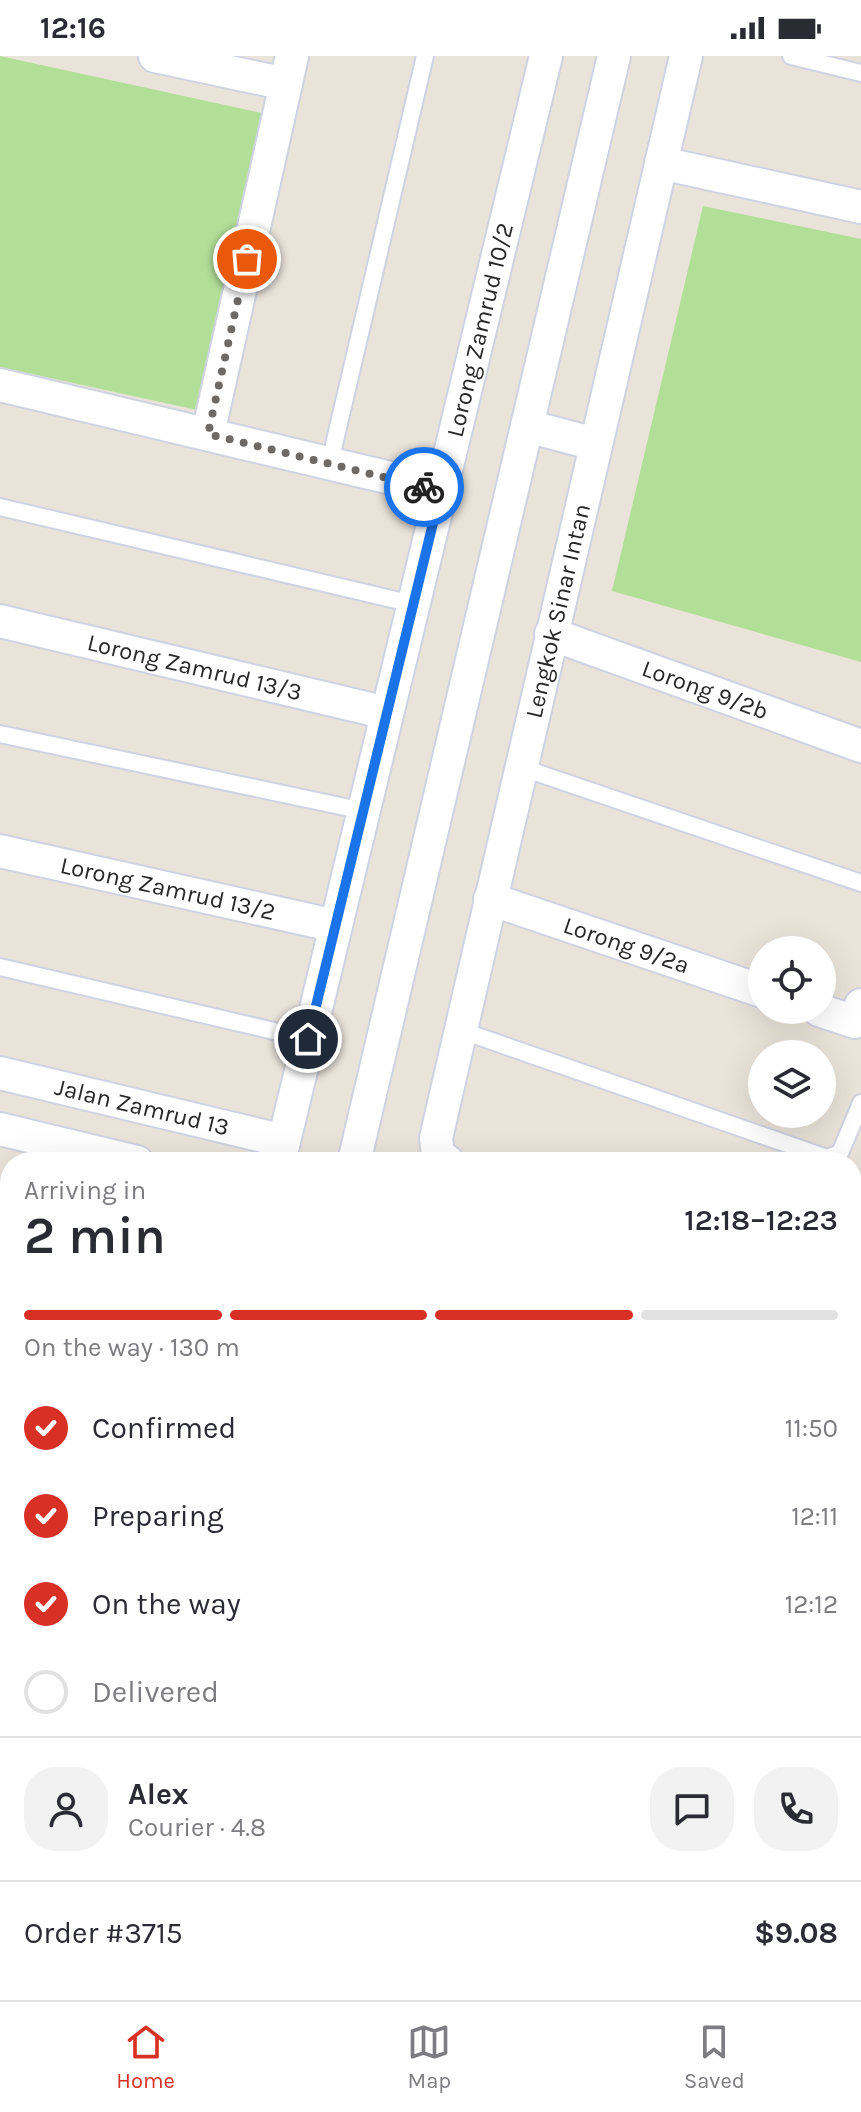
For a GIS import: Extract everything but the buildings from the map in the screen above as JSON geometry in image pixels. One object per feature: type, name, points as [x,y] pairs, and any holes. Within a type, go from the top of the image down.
[{"type":"street","points":[[155,56],[289,70],[208,434]]},
{"type":"street","name":"Lorong Zamrud 10/2","points":[[281,1151],[546,56]]},
{"type":"street","points":[[356,1152],[614,56]]},
{"type":"street","name":"Lengkok Sinar Intan","points":[[438,1152],[436,1138],[460,1030],[686,56]]},
{"type":"street","points":[[661,163],[861,207]]},
{"type":"street","points":[[0,385],[329,466],[441,490]]},
{"type":"street","points":[[527,426],[595,444]]},
{"type":"street","name":"Lorong Zamrud 13/3","points":[[0,621],[387,713]]},
{"type":"street","name":"Lorong 9/2b","points":[[551,634],[861,746]]},
{"type":"street","name":"Lorong Zamrud 13/2","points":[[0,851],[336,926]]},
{"type":"street","name":"Lorong 9/2a","points":[[490,899],[748,986]]},
{"type":"street","points":[[836,1013],[859,1018]]},
{"type":"street","name":"Jalan Zamrud 13","points":[[0,1073],[281,1151]]},
{"type":"street","points":[[0,1129],[95,1152]]},
{"type":"lane","points":[[329,466],[425,56]]},
{"type":"lane","points":[[791,56],[861,73]]},
{"type":"lane","points":[[0,507],[413,604]]},
{"type":"lane","points":[[0,734],[364,811]]},
{"type":"lane","points":[[520,767],[861,883]]},
{"type":"lane","points":[[0,967],[308,1039]]},
{"type":"lane","points":[[460,1030],[810,1152]]},
{"type":"lane","points":[[840,1152],[861,1103]]},
{"type":"green space","points":[[0,56],[262,113],[197,410],[0,367]]},
{"type":"green space","points":[[703,206],[861,239],[861,662],[612,591]]},
{"type":"way so far","points":[[247,259],[208,434],[424,487]]},
{"type":"route","points":[[308,1039],[441,490],[424,487]]}]
